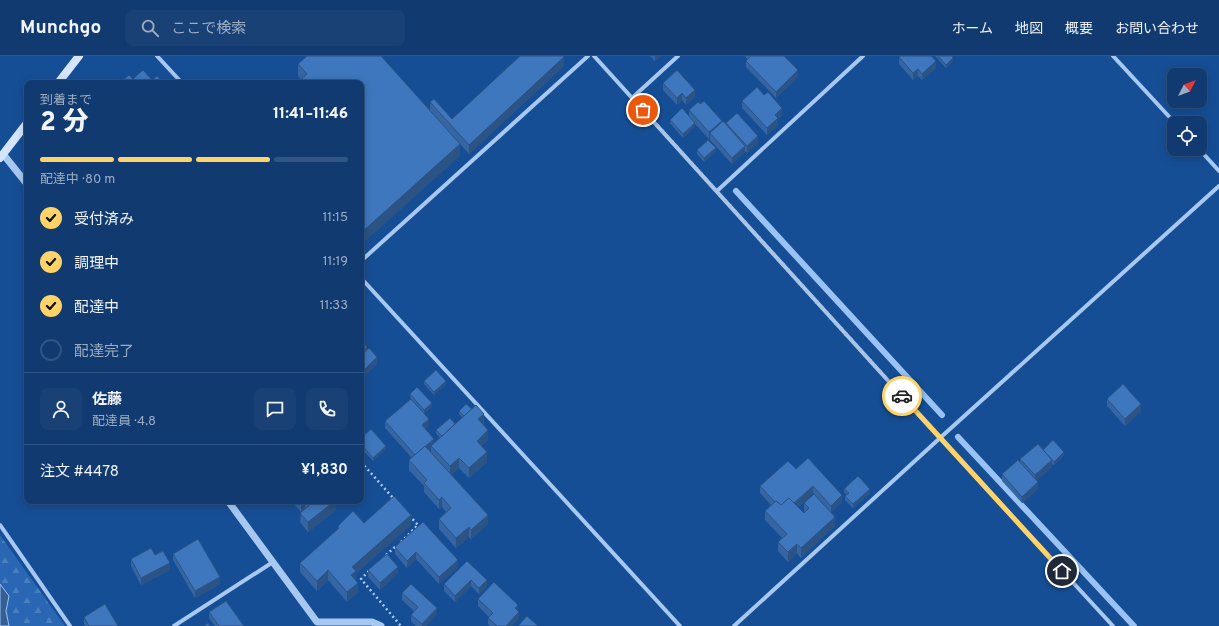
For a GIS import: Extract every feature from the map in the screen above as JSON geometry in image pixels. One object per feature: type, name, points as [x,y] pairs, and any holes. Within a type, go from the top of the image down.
[{"type":"main road","points":[[60,80],[79,56]]},
{"type":"main road","points":[[1,154],[24,127]]},
{"type":"street","points":[[157,56],[179,80]]},
{"type":"street","points":[[364,258],[588,56]]},
{"type":"street","points":[[594,56],[940,438],[1113,626]]},
{"type":"street","points":[[632,98],[678,56]]},
{"type":"street","points":[[717,191],[863,56]]},
{"type":"street","points":[[1113,56],[1169,116]]},
{"type":"street","points":[[1,154],[24,181]]},
{"type":"street","points":[[1205,156],[1219,171]]},
{"type":"street","points":[[734,626],[1219,186]]},
{"type":"street","points":[[364,281],[680,626]]},
{"type":"street","points":[[230,504],[318,624],[372,622],[381,626]]},
{"type":"street","points":[[0,526],[70,626]]},
{"type":"street","points":[[174,626],[273,562]]},
{"type":"path","points":[[364,465],[398,502]]},
{"type":"path","points":[[384,557],[418,525],[408,514]]},
{"type":"path","points":[[372,568],[361,579],[401,626]]},
{"type":"green space","points":[[0,535],[65,626],[9,626],[6,611],[9,596],[0,584]]},
{"type":"shaded area","points":[[0,584],[9,596],[6,611],[9,626],[0,626]]},
{"type":"building","points":[[307,56],[381,56],[460,144],[364,230],[364,80],[300,80],[307,74],[298,64]]},
{"type":"building","points":[[520,56],[564,57],[469,145],[430,102],[434,99],[452,119]]},
{"type":"building","points":[[751,56],[784,56],[798,70],[776,92],[746,61]]},
{"type":"building","points":[[931,56],[936,61],[922,74],[918,69],[913,73],[899,57]]},
{"type":"building","points":[[938,56],[952,56],[953,58],[946,65]]},
{"type":"building","points":[[143,70],[152,80],[123,80],[129,75],[133,79]]},
{"type":"building","points":[[677,70],[695,90],[686,98],[682,93],[677,98],[663,83]]},
{"type":"building","points":[[157,76],[161,80],[152,80]]},
{"type":"building","points":[[757,87],[764,95],[768,92],[782,108],[775,115],[778,118],[767,128],[742,101]]},
{"type":"building","points":[[704,101],[722,121],[709,132],[689,110],[698,102],[701,104]]},
{"type":"building","points":[[682,108],[695,123],[683,134],[670,120]]},
{"type":"building","points":[[737,113],[758,136],[747,146],[726,123]]},
{"type":"building","points":[[723,121],[745,146],[732,158],[710,133]]},
{"type":"building","points":[[708,140],[716,148],[704,158],[697,150]]},
{"type":"building","points":[[369,348],[377,357],[364,370],[364,352]]},
{"type":"building","points":[[436,370],[446,381],[434,392],[424,381]]},
{"type":"building","points":[[1123,384],[1141,404],[1125,419],[1107,399]]},
{"type":"building","points":[[417,387],[432,403],[424,410],[410,394]]},
{"type":"building","points":[[411,399],[429,419],[422,425],[434,439],[415,455],[385,421]]},
{"type":"building","points":[[466,404],[472,409],[464,416],[459,411]]},
{"type":"building","points":[[476,405],[484,414],[478,419],[488,430],[477,441],[487,452],[469,468],[459,458],[450,466],[431,446]]},
{"type":"building","points":[[450,418],[455,424],[442,436],[436,430]]},
{"type":"building","points":[[371,429],[386,446],[373,458],[364,448],[364,435]]},
{"type":"building","points":[[1053,440],[1064,452],[1054,462],[1043,450]]},
{"type":"building","points":[[1038,444],[1052,460],[1035,475],[1020,459]]},
{"type":"building","points":[[425,446],[488,515],[471,530],[469,527],[456,538],[439,519],[451,508],[442,497],[439,500],[424,483],[427,480],[409,460]]},
{"type":"building","points":[[808,458],[842,495],[831,506],[813,486],[794,503],[789,498],[781,505],[776,501],[775,502],[760,486],[788,461],[796,469]]},
{"type":"building","points":[[1018,460],[1038,482],[1022,497],[1002,474]]},
{"type":"building","points":[[858,476],[870,489],[853,504],[845,496],[849,493],[844,489]]},
{"type":"building","points":[[814,494],[835,517],[801,548],[797,544],[788,552],[778,542],[787,534],[765,511],[776,501],[781,505],[789,498],[804,513],[809,508],[804,503]]},
{"type":"building","points":[[394,496],[411,515],[352,567],[356,571],[351,575],[358,583],[347,592],[328,570],[317,581],[300,563],[339,528],[338,526],[353,511],[364,523]]},
{"type":"building","points":[[308,504],[331,504],[308,522],[300,513],[309,506]]},
{"type":"building","points":[[423,522],[458,560],[439,577],[416,552],[407,561],[395,547]]},
{"type":"building","points":[[198,539],[220,577],[195,591],[173,554]]},
{"type":"building","points":[[151,548],[155,555],[163,551],[170,563],[141,578],[131,559]]},
{"type":"building","points":[[387,554],[398,567],[380,583],[368,570]]},
{"type":"building","points":[[467,561],[487,580],[479,588],[471,580],[455,596],[444,584]]},
{"type":"building","points":[[494,582],[518,605],[515,608],[519,612],[506,626],[497,626],[488,618],[493,613],[478,599]]},
{"type":"building","points":[[411,584],[437,608],[422,624],[411,615],[418,607],[402,593]]},
{"type":"building","points":[[226,601],[244,626],[219,626],[209,612]]},
{"type":"building","points":[[105,604],[118,626],[89,626],[84,617]]},
{"type":"building","points":[[527,616],[538,626],[518,626]]},
{"type":"waterway","points":[[736,191],[942,415]]},
{"type":"waterway","points":[[958,437],[1134,626]]},
{"type":"way so far","points":[[643,110],[902,396]]},
{"type":"route","points":[[902,396],[1062,571]]}]
